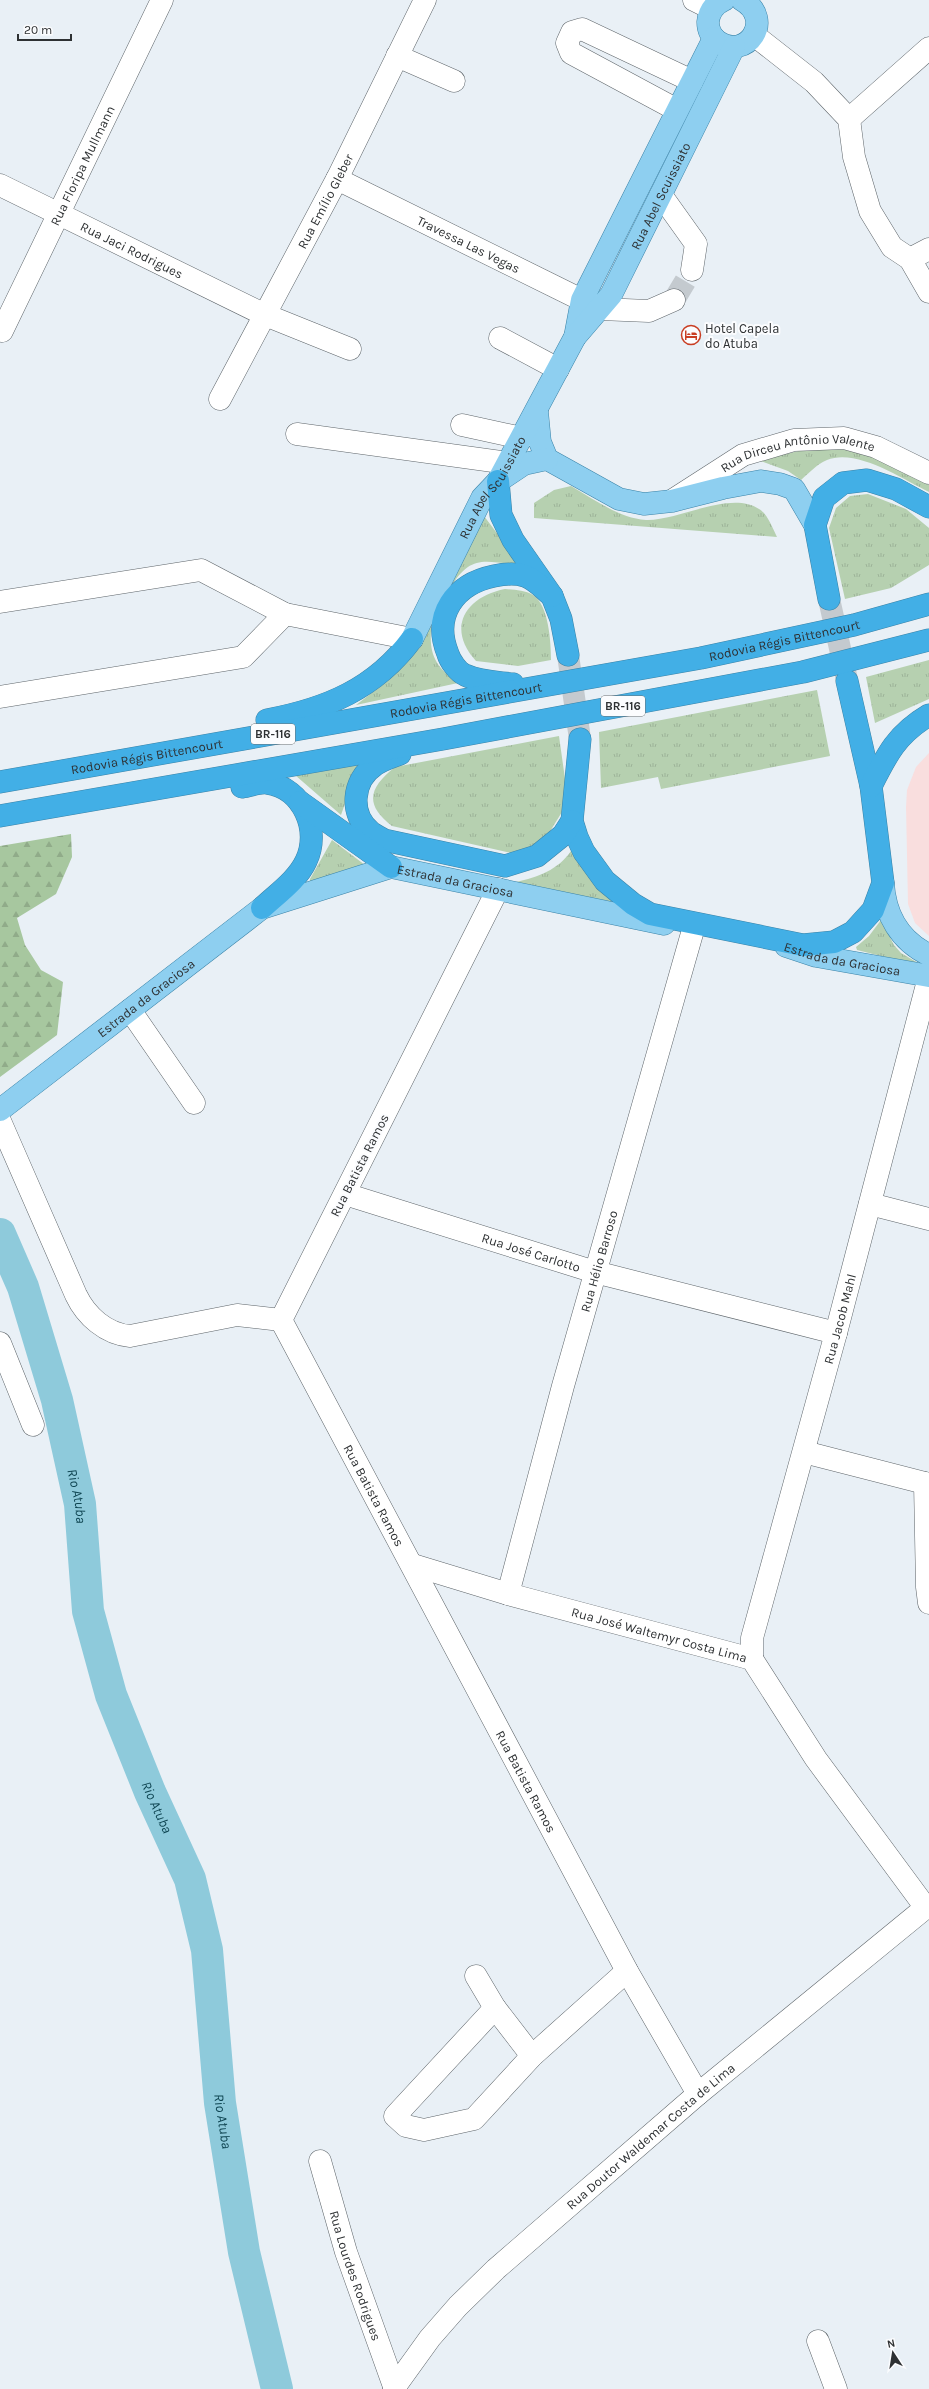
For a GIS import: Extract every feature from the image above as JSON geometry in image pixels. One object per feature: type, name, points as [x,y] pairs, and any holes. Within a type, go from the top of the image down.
[{"type":"highway","points":[[503,472],[501,515],[513,540],[552,596],[561,619],[568,655]]},
{"type":"highway","points":[[829,599],[815,525],[824,498],[843,483],[867,480],[896,489],[929,507]]},
{"type":"highway","points":[[546,686],[481,681],[463,675],[450,660],[442,641],[443,621],[450,602],[465,588],[483,578],[504,574],[524,576],[537,582],[552,596]]},
{"type":"highway","points":[[854,625],[929,589]]},
{"type":"highway","name":"Rodovia Régis Bittencourt","points":[[0,782],[700,658],[854,625],[929,604]]},
{"type":"highway","points":[[0,776],[77,754],[295,715],[347,695],[366,684],[384,671],[412,639]]},
{"type":"highway","name":"BR-116","points":[[0,816],[443,739],[803,672],[929,640]]},
{"type":"highway","points":[[580,739],[572,821],[579,842],[605,881],[633,904],[650,914],[803,945],[834,942],[853,932],[868,918],[878,902],[882,883],[871,786],[847,681]]},
{"type":"highway","points":[[871,786],[890,748],[904,732],[929,715]]},
{"type":"highway","points":[[443,739],[391,758],[374,766],[363,776],[357,790],[356,806],[361,820],[371,832],[384,840],[505,866],[537,856],[563,835],[572,821]]},
{"type":"highway","points":[[0,822],[84,816],[266,783],[277,786],[391,867]]},
{"type":"highway","points":[[262,908],[300,871],[310,852],[312,841],[310,824],[303,808],[296,799]]},
{"type":"main road","points":[[710,3],[708,24],[714,38],[723,45],[734,47],[742,45],[754,35],[757,25],[756,15],[750,2]]},
{"type":"main road","name":"Rua Abel Scuissiato","points":[[412,639],[482,498],[503,472],[537,411],[575,337],[591,305],[677,110],[714,38]]},
{"type":"main road","name":"Rua Abel Scuissiato","points":[[591,305],[611,295],[734,47]]},
{"type":"main road","points":[[537,411],[540,442],[547,459],[619,499],[644,504],[672,501],[746,484],[761,482],[780,484],[794,489],[815,525]]},
{"type":"main road","points":[[503,472],[524,464],[547,459]]},
{"type":"main road","name":"Estrada da Graciosa","points":[[0,1110],[262,908],[391,867],[693,930],[754,935],[816,956],[929,977]]},
{"type":"main road","points":[[882,883],[886,905],[894,925],[910,944],[929,955]]},
{"type":"street","name":"Rua Floripa Mullmann","points":[[2,331],[57,213],[162,0]]},
{"type":"street","name":"Rua Emílio Gleber","points":[[220,399],[263,314],[337,179],[424,0]]},
{"type":"street","points":[[677,110],[571,53],[567,43],[572,32],[582,29],[692,81]]},
{"type":"street","points":[[754,35],[814,82],[849,120],[854,157],[870,211],[892,247],[910,259],[929,292]]},
{"type":"street","points":[[849,120],[929,48]]},
{"type":"street","points":[[397,56],[454,81]]},
{"type":"street","name":"Travessa Las Vegas","points":[[337,179],[591,305]]},
{"type":"street","name":"Rua Jaci Rodrigues","points":[[0,185],[263,314],[350,349]]},
{"type":"street","points":[[661,195],[696,244],[692,270]]},
{"type":"street","points":[[910,259],[929,249]]},
{"type":"street","points":[[591,305],[649,311],[674,300]]},
{"type":"street","points":[[500,338],[558,369]]},
{"type":"street","points":[[462,425],[522,438]]},
{"type":"street","points":[[297,434],[503,472]]},
{"type":"street","name":"Rua Dirceu Antônio Valente","points":[[672,501],[743,455],[794,440],[844,438],[876,447],[929,473]]},
{"type":"street","points":[[0,602],[201,570],[285,614],[412,639]]},
{"type":"street","points":[[0,697],[243,657],[285,614]]},
{"type":"street","name":"Rua Batista Ramos","points":[[498,890],[281,1320],[413,1565],[627,1971],[698,2094]]},
{"type":"street","name":"Rua Hélio Barroso","points":[[508,1594],[595,1272],[693,930]]},
{"type":"street","name":"Rua Jacob Mahl","points":[[752,1659],[752,1638],[836,1333],[929,977]]},
{"type":"street","points":[[130,1010],[194,1103]]},
{"type":"street","points":[[0,1121],[76,1295],[92,1317],[106,1329],[114,1333],[130,1336],[179,1328],[237,1315],[281,1320]]},
{"type":"street","name":"Rua José Carlotto","points":[[345,1194],[595,1272],[836,1333]]},
{"type":"street","points":[[870,1204],[929,1219]]},
{"type":"street","points":[[0,1343],[33,1425]]},
{"type":"street","points":[[804,1452],[927,1484],[926,1587],[929,1603]]},
{"type":"street","name":"Rua José Waltemyr Costa Lima","points":[[413,1565],[508,1594],[752,1659],[816,1759],[928,1907]]},
{"type":"street","name":"Rua Doutor Waldemar Costa de Lima","points":[[394,2388],[430,2338],[458,2306],[496,2269],[698,2094],[928,1907]]},
{"type":"street","points":[[495,2008],[395,2116],[406,2126],[424,2130],[474,2119],[532,2056],[627,1971]]},
{"type":"street","points":[[476,1976],[495,2008],[532,2056]]},
{"type":"street","name":"Rua Lourdes Rodrigues","points":[[320,2161],[346,2252],[394,2388]]},
{"type":"street","points":[[818,2341],[836,2389]]},
{"type":"shaded area","points":[[929,753],[929,936],[915,923],[908,904],[906,807],[907,790],[916,767]]},
{"type":"green space","points":[[808,449],[858,449],[929,485],[929,492],[893,473],[865,461],[852,458],[839,457],[827,460],[816,466],[801,480],[788,471],[758,460]]},
{"type":"green space","points":[[571,486],[616,512],[626,516],[646,520],[673,516],[719,504],[747,504],[759,509],[765,514],[777,537],[534,518],[534,503],[554,490]]},
{"type":"green space","points":[[868,494],[906,509],[929,528],[929,565],[891,588],[845,599],[829,528],[836,508],[850,496]]},
{"type":"green space","points":[[484,516],[521,565],[479,562],[464,570],[449,590]]},
{"type":"green space","points":[[505,589],[527,592],[533,595],[543,607],[548,625],[551,660],[518,666],[476,661],[467,649],[462,637],[461,626],[464,616],[470,607],[479,599],[491,593]]},
{"type":"green space","points":[[432,621],[431,641],[434,657],[443,670],[458,683],[356,705],[386,682]]},
{"type":"green space","points":[[929,660],[929,699],[875,723],[866,677]]},
{"type":"green space","points":[[817,690],[830,756],[661,789],[658,777],[601,788],[599,732]]},
{"type":"green space","points":[[559,736],[566,786],[562,812],[549,833],[532,847],[511,853],[392,826],[383,818],[374,803],[373,796],[375,789],[387,774],[395,767]]},
{"type":"green space","points":[[359,764],[341,815],[295,775]]},
{"type":"green space","points":[[71,834],[72,857],[56,894],[17,918],[25,945],[41,970],[63,982],[57,1035],[0,1077],[0,846]]},
{"type":"green space","points":[[332,840],[365,865],[310,882],[310,879]]},
{"type":"green space","points":[[571,851],[574,851],[621,905],[516,882],[547,872],[566,858]]},
{"type":"green space","points":[[881,920],[894,945],[901,953],[925,967],[857,950],[856,947],[869,936]]},
{"type":"waterway","name":"Rio Atuba","points":[[0,1234],[23,1287],[57,1400],[80,1504],[88,1611],[111,1695],[150,1792],[190,1879],[207,1950],[220,2103],[244,2252],[277,2389]]},
{"type":"tunnel","points":[[674,300],[692,270]]},
{"type":"tunnel","points":[[829,599],[847,680]]},
{"type":"tunnel","points":[[568,655],[580,739]]},
{"type":"place","name":"Hotel Capela do Atuba","points":[[691,335]]}]
